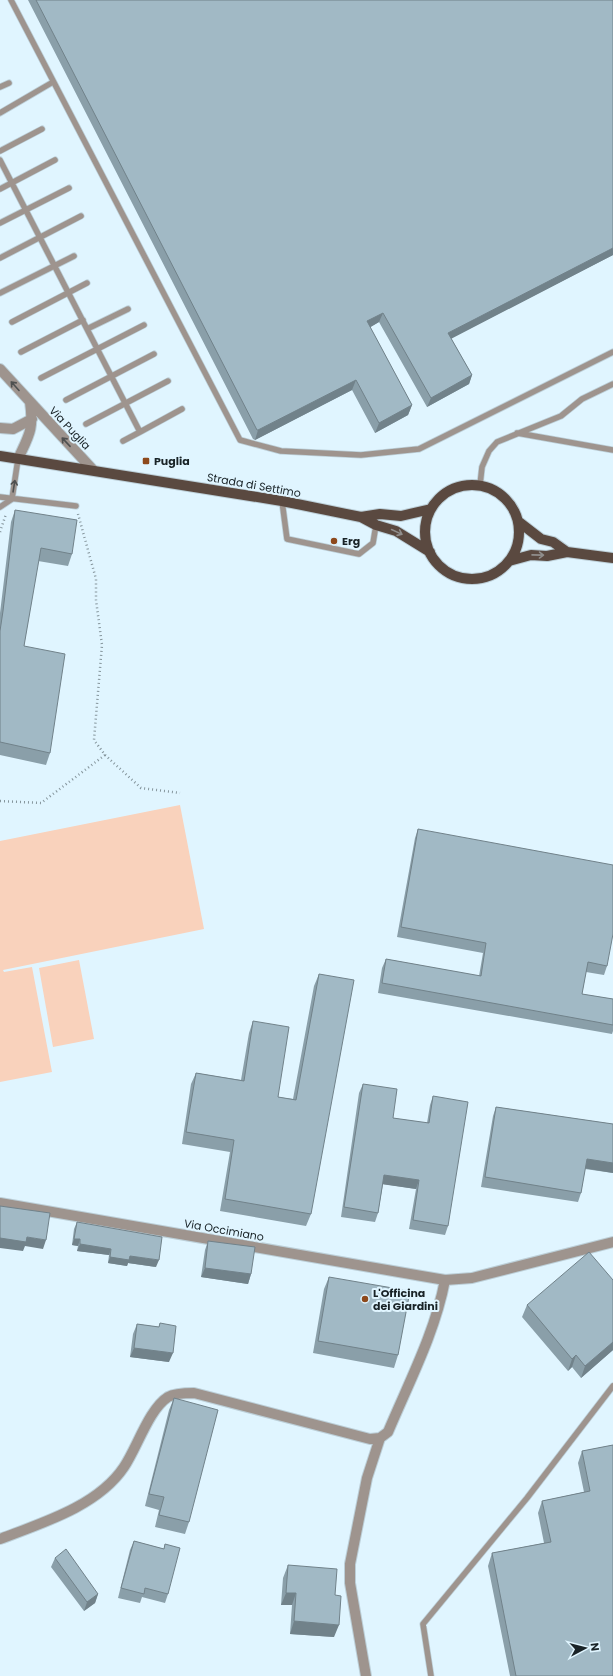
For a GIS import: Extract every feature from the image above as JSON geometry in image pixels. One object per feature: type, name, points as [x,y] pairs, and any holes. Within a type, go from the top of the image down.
[{"type":"main road","name":"Strada di Settimo","points":[[0,456],[282,501],[361,517],[376,525],[396,531],[430,552]]},
{"type":"main road","points":[[465,485],[480,485],[494,490],[506,499],[515,512],[519,522],[520,533],[514,553],[502,568],[488,576],[472,579],[456,576],[435,561],[430,552],[426,537],[427,524],[431,509],[439,499],[451,490],[465,485]]},
{"type":"main road","name":"Strada di Settimo","points":[[361,517],[380,514],[401,516],[431,509]]},
{"type":"main road","points":[[519,522],[541,539],[553,542],[567,552]]},
{"type":"main road","points":[[509,561],[531,555],[548,556],[567,552],[613,558]]},
{"type":"street","name":"Via Puglia","points":[[0,369],[93,470]]},
{"type":"street","name":"Via Puglia","points":[[18,459],[31,432],[32,419],[30,402]]},
{"type":"street","name":"Via Puglia","points":[[0,428],[13,429],[32,419]]},
{"type":"street","name":"Via Occimiano","points":[[0,1203],[445,1280],[472,1278],[613,1242]]},
{"type":"street","points":[[0,1539],[78,1506],[102,1492],[116,1478],[125,1466],[158,1406],[168,1397],[180,1393],[194,1393],[370,1439],[380,1438],[388,1432],[432,1330],[441,1302],[445,1280]]},
{"type":"street","points":[[366,1676],[350,1583],[350,1564],[367,1478],[380,1438]]},
{"type":"lane","points":[[11,0],[240,440],[281,452],[361,455],[419,449],[613,352]]},
{"type":"lane","points":[[0,113],[53,82]]},
{"type":"lane","points":[[0,87],[9,83]]},
{"type":"lane","points":[[0,151],[42,129]]},
{"type":"lane","points":[[0,160],[140,432]]},
{"type":"lane","points":[[0,189],[55,160]]},
{"type":"lane","points":[[0,223],[69,188]]},
{"type":"lane","points":[[0,258],[81,216]]},
{"type":"lane","points":[[0,293],[74,256]]},
{"type":"lane","points":[[12,322],[69,294],[87,283]]},
{"type":"lane","points":[[87,329],[128,308]]},
{"type":"lane","points":[[21,352],[83,320]]},
{"type":"lane","points":[[41,378],[144,325]]},
{"type":"lane","points":[[66,400],[154,354]]},
{"type":"lane","points":[[86,424],[168,381]]},
{"type":"lane","points":[[480,485],[482,467],[489,451],[497,442],[562,416],[582,400],[613,384]]},
{"type":"lane","points":[[123,441],[182,409]]},
{"type":"lane","points":[[517,433],[613,450]]},
{"type":"lane","points":[[0,507],[12,499],[18,459]]},
{"type":"lane","points":[[0,497],[76,506]]},
{"type":"lane","points":[[282,501],[287,539],[359,554],[373,543],[376,525]]},
{"type":"lane","points":[[431,1676],[423,1624],[527,1498],[613,1386]]},
{"type":"path","points":[[76,506],[96,580],[96,600],[102,645],[94,740],[105,755],[141,788],[180,794]]},
{"type":"path","points":[[0,801],[41,803],[105,755]]},
{"type":"shaded area","points":[[180,805],[204,929],[3,970],[4,972],[32,967],[52,1072],[0,1082],[0,841]]},
{"type":"shaded area","points":[[79,960],[94,1039],[53,1047],[39,968]]},
{"type":"building","points":[[36,0],[613,0],[613,248],[448,333],[472,375],[431,398],[383,313],[367,321],[412,405],[379,423],[356,380],[257,430]]},
{"type":"building","points":[[15,510],[77,520],[72,554],[41,548],[24,646],[65,654],[50,753],[0,742],[0,631]]},
{"type":"building","points":[[418,829],[613,865],[613,934],[607,966],[588,962],[582,994],[613,999],[613,1025],[382,983],[386,959],[481,976],[486,943],[401,927]]},
{"type":"building","points":[[319,974],[354,980],[311,1214],[225,1199],[234,1140],[186,1132],[196,1073],[244,1081],[253,1021],[289,1027],[278,1097],[296,1100]]},
{"type":"building","points":[[363,1084],[397,1089],[393,1118],[429,1123],[433,1096],[468,1102],[448,1226],[413,1220],[419,1180],[384,1175],[378,1213],[344,1207]]},
{"type":"building","points":[[496,1107],[613,1124],[613,1163],[587,1159],[581,1193],[485,1177]]},
{"type":"building","points":[[0,1206],[50,1213],[46,1240],[27,1237],[26,1242],[0,1238]]},
{"type":"building","points":[[77,1222],[162,1237],[159,1260],[130,1256],[129,1260],[110,1257],[111,1249],[80,1244],[80,1239],[74,1239]]},
{"type":"building","points":[[208,1241],[255,1247],[251,1274],[205,1268]]},
{"type":"building","points":[[589,1252],[613,1280],[613,1342],[585,1366],[576,1355],[572,1359],[527,1305]]},
{"type":"building","points":[[329,1277],[410,1291],[398,1355],[318,1341]]},
{"type":"building","points":[[160,1323],[176,1326],[173,1353],[134,1348],[137,1324],[159,1327]]},
{"type":"building","points":[[174,1398],[218,1410],[189,1522],[159,1515],[164,1497],[149,1494]]},
{"type":"building","points":[[613,1445],[613,1676],[516,1676],[492,1553],[551,1542],[542,1501],[590,1491],[582,1451]]},
{"type":"building","points":[[134,1541],[164,1549],[165,1544],[180,1548],[168,1594],[145,1588],[144,1594],[121,1588]]},
{"type":"building","points":[[66,1549],[98,1594],[87,1602],[55,1558]]},
{"type":"building","points":[[288,1565],[337,1569],[335,1595],[341,1596],[339,1625],[294,1621],[296,1593],[286,1593]]},
{"type":"place","name":"Puglia","points":[[146,461]]},
{"type":"place","name":"Erg","points":[[334,541]]},
{"type":"place","name":"L'Officina dei Giardini","points":[[365,1299]]}]
